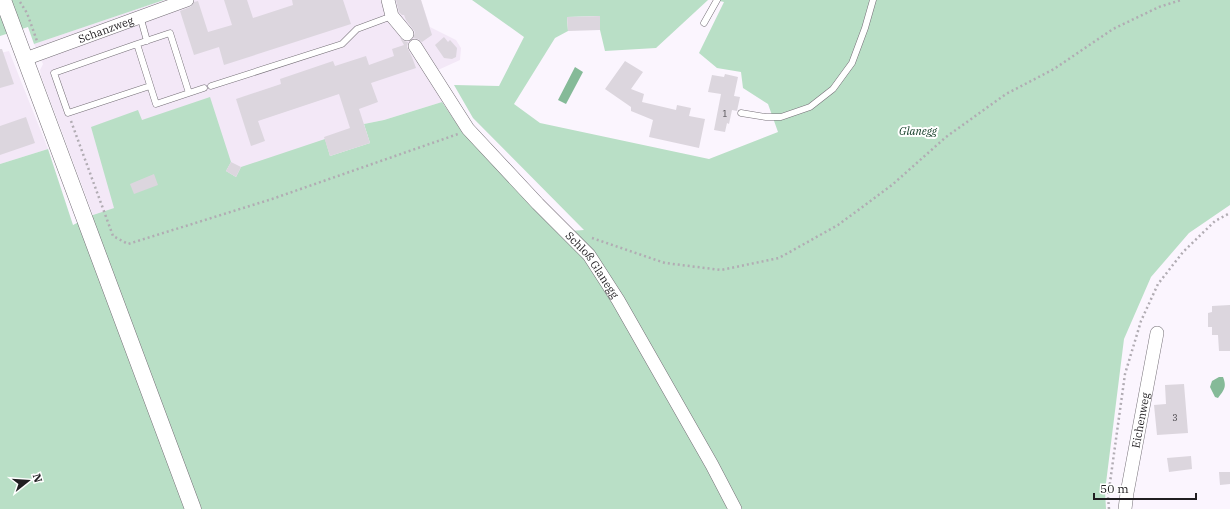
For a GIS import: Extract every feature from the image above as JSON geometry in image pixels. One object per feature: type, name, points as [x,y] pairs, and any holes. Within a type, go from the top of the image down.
[{"type":"street","points":[[3,0],[193,509]]},
{"type":"street","name":"Schanzweg","points":[[25,59],[188,0]]},
{"type":"street","points":[[388,0],[392,16],[407,34]]},
{"type":"street","name":"Schloß Glanegg","points":[[415,46],[468,129],[538,204],[589,255],[622,307],[712,465],[735,509]]},
{"type":"street","name":"Eichenweg","points":[[1125,509],[1128,485],[1157,333]]},
{"type":"lane","points":[[704,23],[717,0]]},
{"type":"lane","points":[[741,113],[766,118],[781,117],[810,108],[833,89],[852,63],[865,28],[873,0]]},
{"type":"lane","points":[[137,44],[156,104],[342,44],[357,29],[392,16]]},
{"type":"lane","points":[[142,23],[147,41]]},
{"type":"lane","points":[[150,86],[68,113],[54,73],[170,34],[189,93]]},
{"type":"path","points":[[19,0],[27,12],[41,53]]},
{"type":"path","points":[[585,236],[666,263],[720,270],[779,258],[844,220],[892,185],[946,137],[1006,94],[1054,69],[1113,29],[1159,7],[1181,0]]},
{"type":"path","points":[[68,113],[112,236],[128,244],[272,199],[463,133],[468,129]]},
{"type":"shaded area","points":[[164,0],[421,0],[430,27],[456,40],[461,48],[460,60],[438,70],[454,95],[442,102],[384,120],[364,124],[370,143],[330,156],[324,140],[236,177],[226,172],[93,215],[41,76],[40,70],[43,64],[34,44]]},
{"type":"shaded area","points":[[9,51],[48,149],[0,164],[0,53]]},
{"type":"shaded area","points":[[575,67],[583,72],[566,104],[558,100]]},
{"type":"shaded area","points":[[1219,377],[1223,377],[1225,386],[1218,398],[1215,397],[1210,387],[1212,381]]},
{"type":"green space","points":[[0,0],[164,0],[34,44],[28,27],[0,36]]},
{"type":"green space","name":"Glanegg","points":[[472,0],[708,0],[656,48],[605,51],[600,30],[600,16],[567,17],[568,31],[555,38],[514,104],[540,123],[709,159],[778,132],[768,104],[743,88],[741,72],[717,68],[699,53],[724,2],[715,0],[1230,0],[1230,205],[1189,233],[1151,277],[1124,339],[1105,491],[1106,509],[0,509],[0,164],[48,149],[73,225],[93,215],[114,208],[91,127],[138,110],[142,120],[210,97],[231,162],[226,171],[236,177],[241,167],[325,139],[330,156],[370,143],[364,124],[384,120],[442,102],[463,133],[557,232],[584,230],[473,118],[454,85],[499,86],[524,37]]},
{"type":"building","points":[[224,0],[247,0],[253,18],[293,5],[292,0],[343,0],[351,24],[224,65],[219,47],[194,55],[180,11],[190,7],[194,2],[198,1],[208,32],[232,25]]},
{"type":"building","points":[[396,0],[421,0],[432,35],[422,42],[413,38],[415,32],[404,15],[399,12]]},
{"type":"building","points":[[600,16],[600,30],[568,31],[567,17]]},
{"type":"building","points":[[444,37],[448,42],[450,40],[457,48],[456,57],[452,59],[444,58],[435,45]]},
{"type":"building","points":[[400,38],[408,42],[407,47],[416,68],[371,83],[378,102],[359,109],[370,143],[330,156],[324,137],[350,128],[339,94],[258,121],[265,141],[251,146],[236,99],[281,84],[280,79],[333,61],[335,66],[366,56],[369,65],[394,56],[392,49],[404,45]]},
{"type":"building","points":[[0,49],[2,49],[14,84],[0,88]]},
{"type":"building","points":[[625,61],[643,72],[631,89],[644,94],[642,102],[676,110],[677,105],[691,108],[689,116],[705,119],[699,148],[649,137],[653,120],[631,111],[631,107],[605,89]]},
{"type":"building","points":[[725,74],[738,77],[734,96],[740,97],[737,111],[732,110],[729,124],[727,123],[725,132],[714,130],[721,94],[708,92],[712,75],[724,77]]},
{"type":"building","points":[[26,117],[35,143],[0,155],[0,126]]},
{"type":"building","points":[[231,162],[241,167],[236,177],[226,171]]},
{"type":"building","points":[[154,174],[158,185],[134,194],[130,184]]},
{"type":"building","points":[[1230,305],[1230,351],[1219,351],[1218,335],[1212,335],[1212,327],[1208,327],[1208,313],[1212,312],[1212,306]]},
{"type":"building","points":[[1184,384],[1188,433],[1157,435],[1154,405],[1166,404],[1165,385]]},
{"type":"building","points":[[1191,456],[1192,469],[1169,472],[1167,458]]},
{"type":"building","points":[[1219,472],[1230,472],[1230,484],[1220,485]]}]
